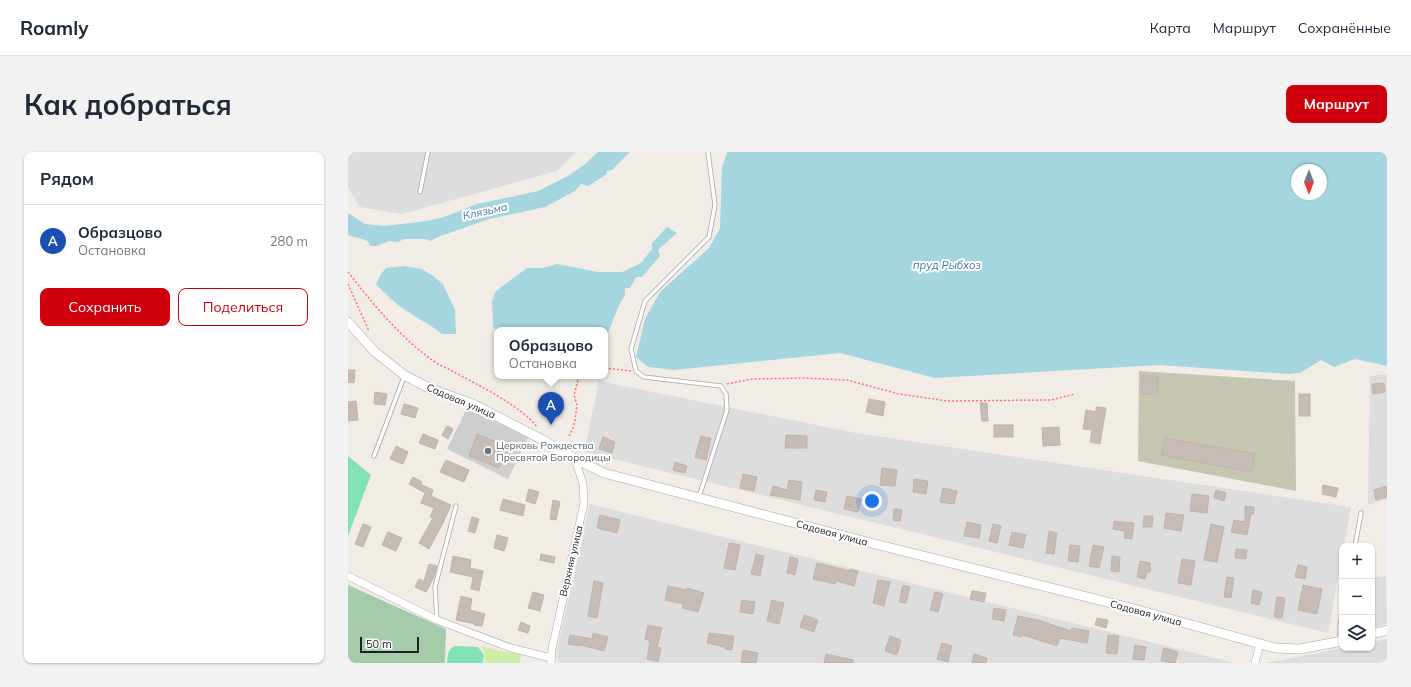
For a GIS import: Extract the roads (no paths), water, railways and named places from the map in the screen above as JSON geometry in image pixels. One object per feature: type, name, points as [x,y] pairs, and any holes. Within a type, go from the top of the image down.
[{"type":"street","name":"Садовая улица","points":[[348,322],[374,351],[404,375],[431,389],[473,404],[604,473],[1127,607],[1275,648],[1300,649],[1339,641]]},
{"type":"street","name":"Верхняя улица","points":[[551,660],[584,503],[583,484],[575,459]]},
{"type":"street","points":[[348,576],[437,620],[511,648],[551,660]]},
{"type":"street","points":[[1375,633],[1387,630]]},
{"type":"street","points":[[1256,663],[1260,644]]},
{"type":"lane","points":[[420,192],[428,152]]},
{"type":"lane","points":[[698,498],[727,410],[726,394],[721,386],[644,377],[636,371],[631,349],[645,301],[709,237],[715,205],[708,152]]},
{"type":"lane","points":[[374,456],[404,375]]},
{"type":"lane","points":[[437,620],[435,587],[456,506]]},
{"type":"lane","points":[[1356,543],[1361,513]]},
{"type":"water","name":"Клязьма","points":[[598,152],[630,152],[612,170],[607,171],[607,174],[588,186],[581,184],[575,191],[545,207],[489,219],[430,241],[426,239],[404,239],[398,242],[389,241],[377,246],[370,246],[368,241],[348,235],[348,213],[365,224],[384,226],[427,221],[444,217],[477,204],[538,191],[568,176],[584,165]]},
{"type":"water","name":"пруд Рыбхоз","points":[[727,152],[1387,152],[1387,366],[1355,359],[1334,367],[1321,360],[1300,373],[1288,374],[1160,365],[935,378],[840,353],[674,370],[648,367],[636,357],[645,319],[660,292],[709,248],[720,228],[722,168]]},
{"type":"water","points":[[667,227],[677,233],[658,250],[660,256],[642,277],[636,277],[630,288],[625,288],[625,295],[620,303],[608,333],[608,327],[493,327],[492,301],[496,291],[527,268],[543,268],[557,264],[598,272],[622,272],[641,263],[652,249],[652,243]]},
{"type":"water","points":[[404,266],[421,269],[432,275],[443,284],[455,310],[456,334],[442,334],[398,305],[376,284],[386,268]]},
{"type":"place","name":"Образцово","points":[[551,425]]},
{"type":"place","name":"Церковь Рождества Пресвятой Богородицы","points":[[488,451]]}]
